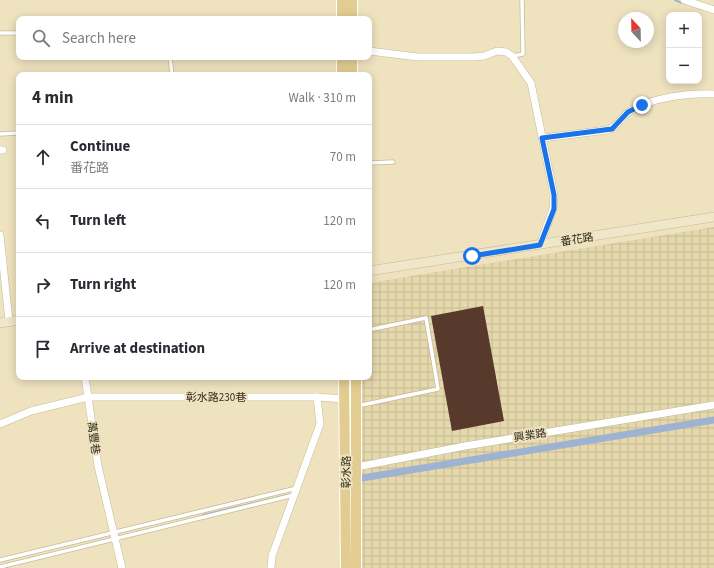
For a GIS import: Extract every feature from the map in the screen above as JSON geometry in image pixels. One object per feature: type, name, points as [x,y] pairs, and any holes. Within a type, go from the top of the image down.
[{"type":"main road","points":[[342,0],[342,16]]},
{"type":"main road","points":[[352,0],[352,16]]},
{"type":"main road","points":[[342,60],[342,72]]},
{"type":"main road","points":[[352,60],[352,72]]},
{"type":"main road","name":"番花路","points":[[372,271],[714,217]]},
{"type":"main road","points":[[5,322],[16,320]]},
{"type":"main road","name":"彰水路","points":[[344,380],[346,568]]},
{"type":"main road","name":"彰水路","points":[[356,380],[356,568]]},
{"type":"street","points":[[684,0],[714,10]]},
{"type":"street","points":[[372,51],[418,57],[472,57],[484,56],[497,51],[506,52],[512,56],[531,83],[554,195],[554,209],[540,245]]},
{"type":"street","points":[[542,138],[612,129],[628,112],[642,105],[692,93],[714,94]]},
{"type":"street","points":[[0,235],[5,268],[5,322]]},
{"type":"street","name":"萬豐巷","points":[[86,380],[98,466],[122,568]]},
{"type":"street","points":[[0,424],[31,411],[88,397]]},
{"type":"street","name":"彰水路230巷","points":[[88,397],[317,397],[344,399]]},
{"type":"street","points":[[271,568],[272,556],[297,491],[320,424],[317,397]]},
{"type":"street","name":"興業路","points":[[346,469],[465,446],[714,405]]},
{"type":"lane","points":[[512,56],[523,54],[522,0]]},
{"type":"lane","points":[[0,33],[16,33]]},
{"type":"lane","points":[[170,60],[172,72]]},
{"type":"lane","points":[[0,134],[16,132]]},
{"type":"lane","points":[[372,163],[393,162]]},
{"type":"lane","points":[[356,406],[438,390],[426,318],[373,329]]},
{"type":"lane","points":[[0,567],[114,536],[297,491]]},
{"type":"lane","points":[[0,560],[114,536],[297,491]]},
{"type":"shaded area","points":[[714,227],[714,568],[359,568],[358,380],[372,380],[372,283]]},
{"type":"building","points":[[483,306],[504,421],[452,431],[431,316]]},
{"type":"waterway","points":[[675,0],[682,3]]},
{"type":"waterway","points":[[362,478],[714,420]]},
{"type":"waterway","points":[[203,515],[288,495]]},
{"type":"route","points":[[472,256],[540,245],[554,209],[554,195],[542,138],[612,129],[628,112],[642,105]]}]
